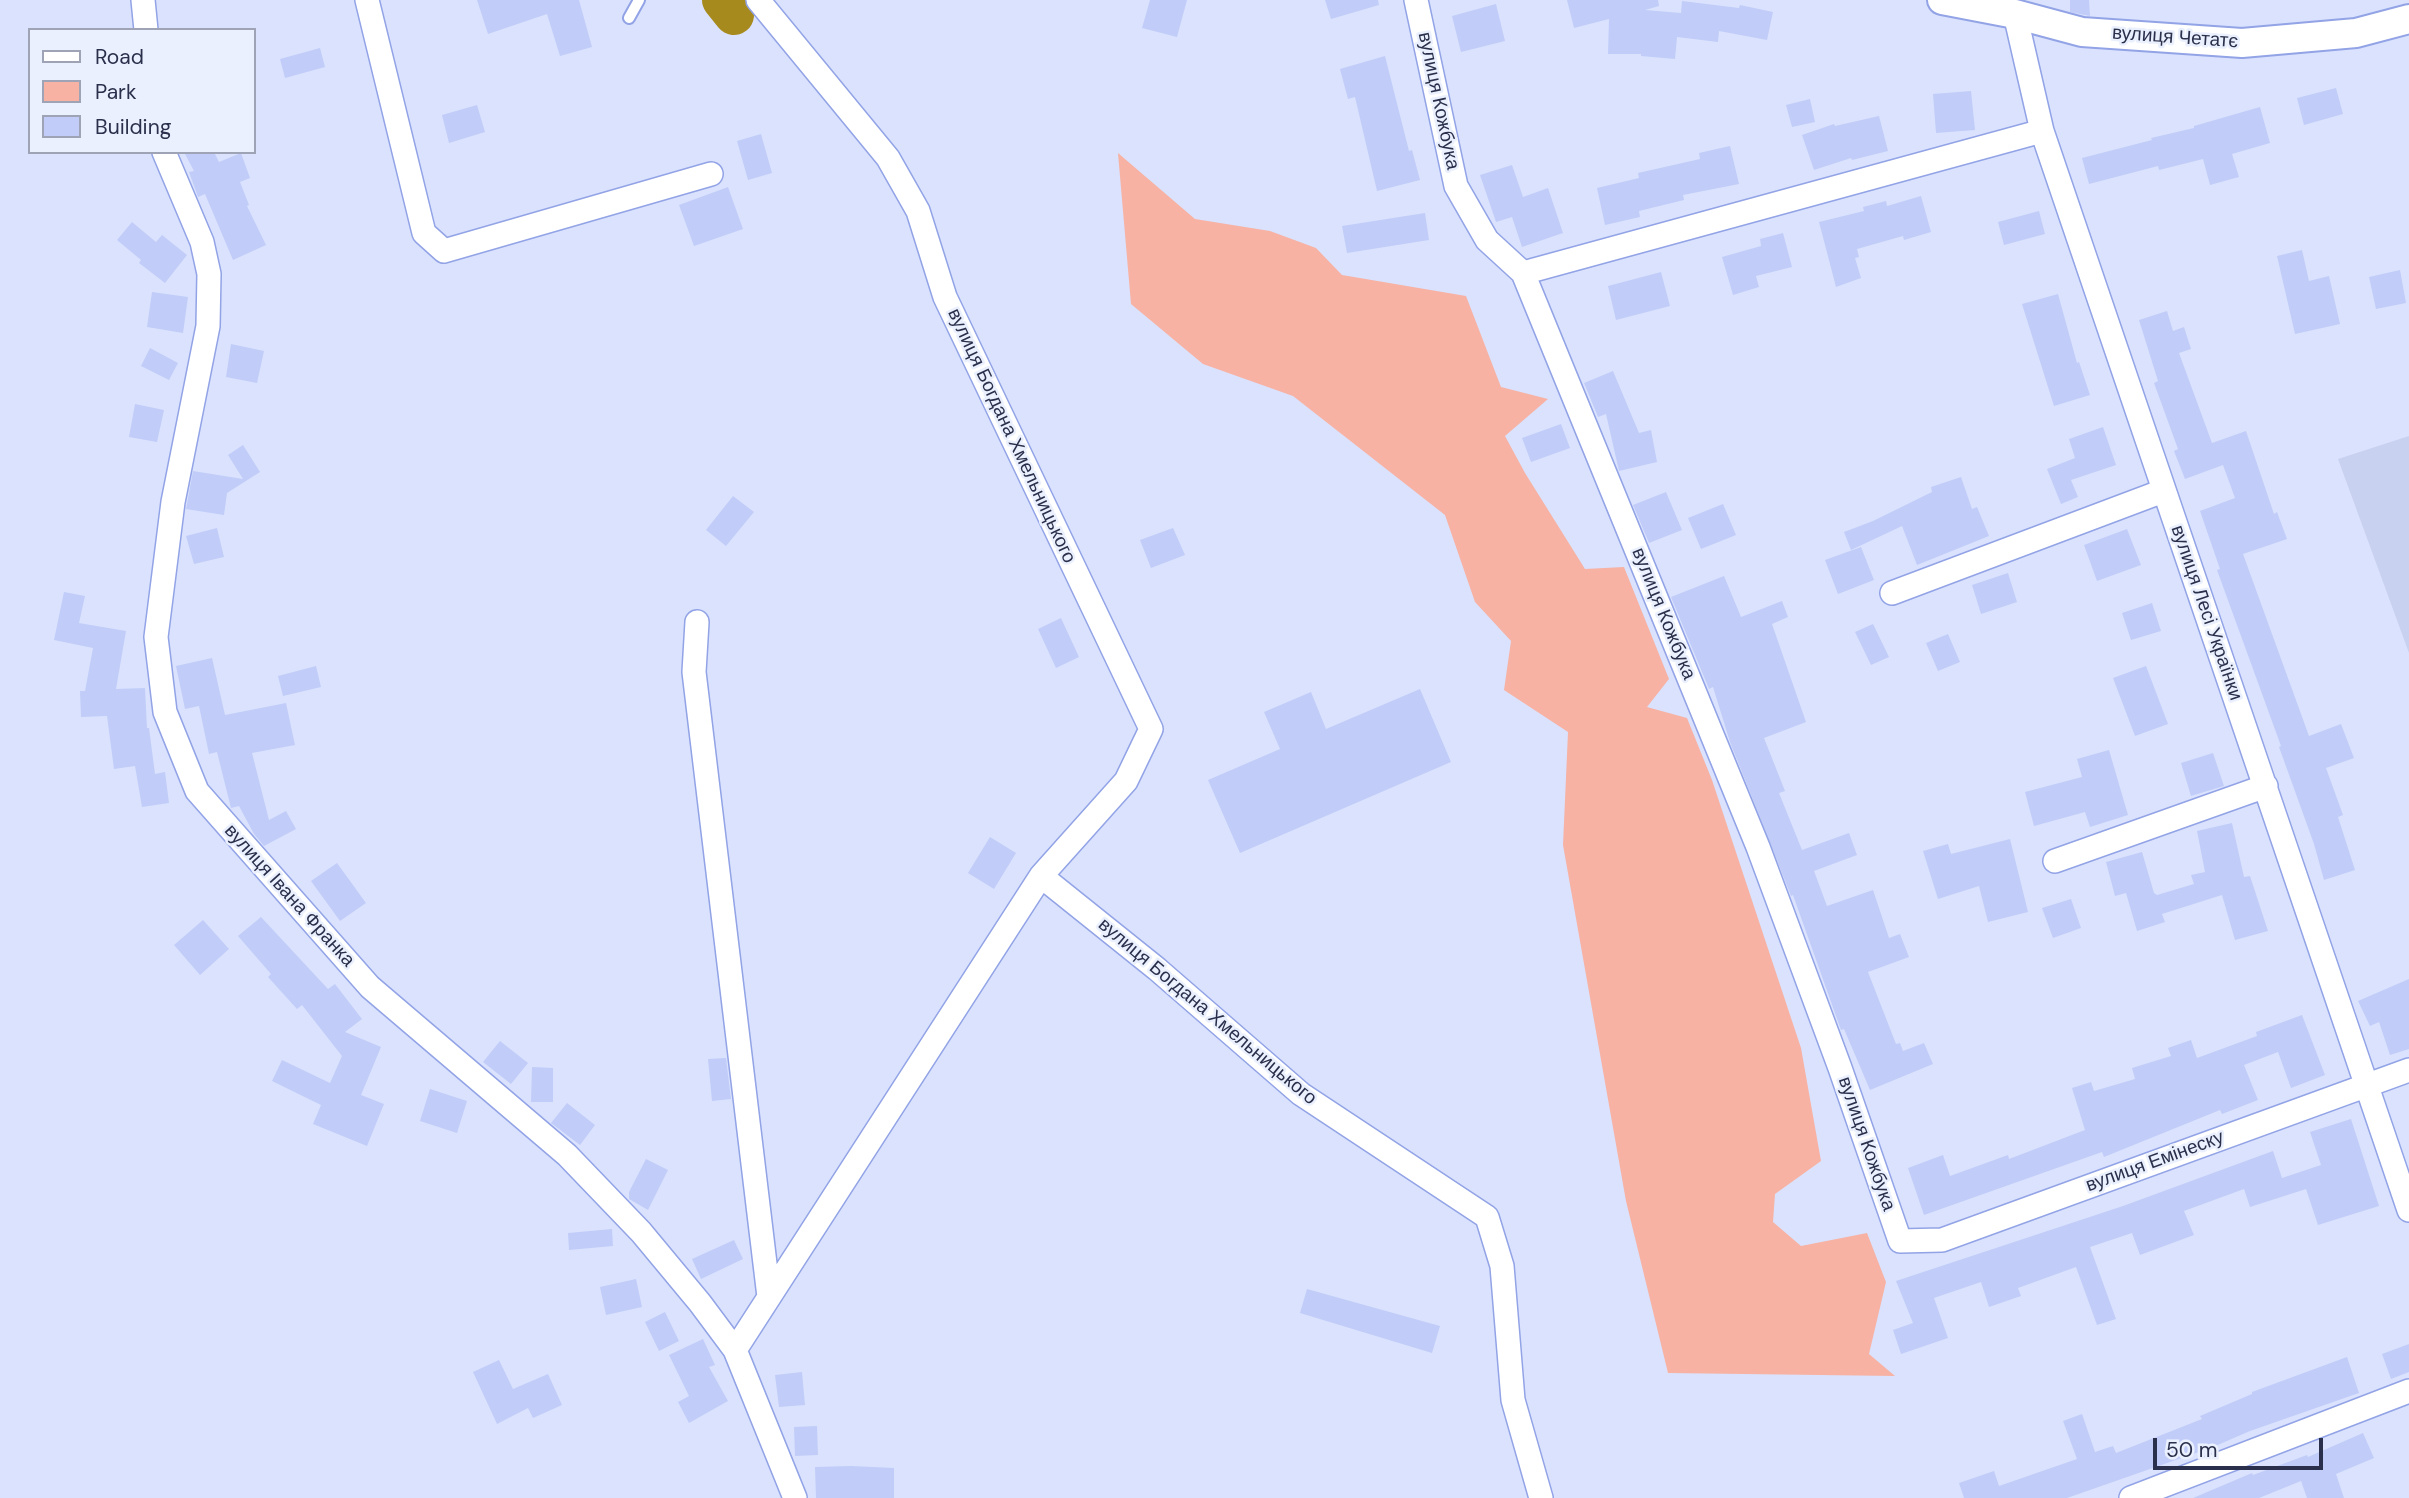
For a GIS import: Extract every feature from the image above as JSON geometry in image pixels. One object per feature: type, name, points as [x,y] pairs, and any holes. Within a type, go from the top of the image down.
[{"type":"street","points":[[144,0],[146,28]]},
{"type":"street","points":[[367,0],[424,233],[444,251],[711,174]]},
{"type":"street","name":"вулиця Богдана Хмельницького","points":[[735,1350],[1041,876],[1126,781],[1151,729],[945,297],[918,211],[888,158],[758,0]]},
{"type":"street","name":"вулиця Кожбука","points":[[1416,0],[1456,186],[1487,240],[1523,273],[1758,847],[1840,1068],[1900,1241]]},
{"type":"street","name":"вулиця Четатє","points":[[1942,0],[2015,14],[2082,32],[2242,43],[2356,33],[2409,19]]},
{"type":"street","name":"вулиця Лесі Українки","points":[[2015,14],[2042,131],[2409,1210]]},
{"type":"street","points":[[1523,273],[2042,131]]},
{"type":"street","name":"вулиця Івана Франка","points":[[165,154],[202,242],[209,274],[208,326],[173,502],[156,637],[165,712],[197,791],[370,988],[567,1155],[641,1233],[700,1303],[735,1350],[794,1498]]},
{"type":"street","points":[[1892,593],[2163,491]]},
{"type":"street","points":[[697,622],[694,672],[769,1297]]},
{"type":"street","points":[[2055,861],[2266,786]]},
{"type":"street","name":"вулиця Богдана Хмельницького","points":[[1041,876],[1157,969],[1301,1094],[1486,1217],[1502,1266],[1513,1400],[1541,1498]]},
{"type":"street","name":"вулиця Емінеску","points":[[1900,1241],[1942,1240],[2409,1070]]},
{"type":"street","points":[[2131,1498],[2409,1391]]},
{"type":"lane","points":[[629,18],[639,0]]},
{"type":"shaded area","points":[[2409,436],[2409,653],[2338,459]]},
{"type":"green space","points":[[1118,153],[1195,219],[1270,231],[1316,248],[1342,275],[1466,296],[1501,387],[1548,399],[1505,436],[1585,569],[1624,567],[1669,679],[1647,707],[1687,718],[1712,780],[1801,1048],[1821,1161],[1775,1194],[1773,1222],[1801,1246],[1867,1233],[1886,1282],[1869,1354],[1895,1376],[1668,1373],[1626,1201],[1563,845],[1568,732],[1504,690],[1511,641],[1475,602],[1445,515],[1293,396],[1203,364],[1131,304]]},
{"type":"building","points":[[477,0],[579,0],[592,47],[560,56],[547,14],[488,34]]},
{"type":"building","points":[[1150,0],[1187,0],[1177,37],[1142,28]]},
{"type":"building","points":[[1325,0],[1378,0],[1379,5],[1331,19]]},
{"type":"building","points":[[1567,0],[1658,0],[1659,6],[1645,10],[1681,13],[1682,1],[1739,8],[1740,5],[1773,12],[1767,40],[1719,31],[1718,42],[1677,37],[1675,59],[1641,54],[1608,54],[1609,19],[1574,28]]},
{"type":"building","points":[[2070,0],[2089,0],[2090,16],[2070,12]]},
{"type":"building","points":[[1496,4],[1505,41],[1461,52],[1452,16]]},
{"type":"building","points":[[320,48],[325,67],[285,78],[280,59]]},
{"type":"building","points":[[1385,56],[1409,151],[1412,150],[1420,180],[1377,191],[1355,97],[1348,99],[1340,69]]},
{"type":"building","points":[[2336,88],[2343,114],[2304,125],[2297,98]]},
{"type":"building","points":[[1971,91],[1975,130],[1936,133],[1933,94]]},
{"type":"building","points":[[1810,99],[1815,122],[1792,127],[1786,105]]},
{"type":"building","points":[[477,105],[485,132],[449,143],[442,115]]},
{"type":"building","points":[[2260,107],[2270,143],[2232,154],[2239,177],[2210,185],[2203,159],[2159,170],[2158,166],[2089,184],[2082,158]]},
{"type":"building","points":[[1879,116],[1888,151],[1852,160],[1851,158],[1814,170],[1802,135],[1834,124],[1835,126]]},
{"type":"building","points":[[761,134],[772,173],[748,180],[737,141]]},
{"type":"building","points":[[1730,146],[1739,184],[1683,195],[1684,200],[1639,211],[1640,217],[1605,225],[1597,188],[1639,178],[1638,173],[1700,159],[1699,153]]},
{"type":"building","points":[[185,154],[215,154],[219,162],[241,154],[250,178],[240,182],[249,205],[247,206],[266,245],[233,260],[205,194],[198,197],[189,172],[194,171]]},
{"type":"building","points":[[1512,165],[1523,197],[1548,188],[1563,233],[1522,247],[1512,217],[1496,222],[1480,175]]},
{"type":"building","points":[[728,187],[743,229],[694,246],[679,205]]},
{"type":"building","points":[[1921,196],[1931,232],[1904,240],[1903,236],[1857,249],[1859,257],[1855,258],[1861,278],[1836,287],[1819,222],[1864,211],[1863,207],[1886,201],[1887,206]]},
{"type":"building","points":[[2039,211],[2045,234],[2004,245],[1998,222]]},
{"type":"building","points":[[1425,213],[1429,240],[1347,253],[1342,226]]},
{"type":"building","points":[[132,222],[156,242],[162,235],[187,255],[165,283],[139,263],[141,260],[117,240]]},
{"type":"building","points":[[1783,233],[1792,267],[1756,276],[1759,287],[1733,295],[1722,257],[1761,246],[1760,239]]},
{"type":"building","points":[[2302,250],[2309,281],[2329,276],[2340,324],[2295,334],[2277,256]]},
{"type":"building","points":[[2400,270],[2406,303],[2376,309],[2369,277]]},
{"type":"building","points":[[1661,272],[1670,306],[1616,320],[1608,286]]},
{"type":"building","points":[[152,292],[188,297],[183,333],[147,327]]},
{"type":"building","points":[[2058,294],[2077,363],[2079,362],[2090,395],[2054,406],[2022,304]]},
{"type":"building","points":[[2167,311],[2173,331],[2184,327],[2191,349],[2179,353],[2212,443],[2246,431],[2274,514],[2277,512],[2287,539],[2243,554],[2309,736],[2341,724],[2354,758],[2326,768],[2343,815],[2338,817],[2355,870],[2324,880],[2279,747],[2281,746],[2217,570],[2220,569],[2200,511],[2235,498],[2223,465],[2185,479],[2174,451],[2178,449],[2154,383],[2158,381],[2139,320]]},
{"type":"building","points":[[231,344],[264,351],[257,383],[226,377]]},
{"type":"building","points":[[150,348],[178,363],[169,380],[141,366]]},
{"type":"building","points":[[1613,371],[1639,433],[1651,430],[1657,462],[1619,471],[1606,414],[1598,417],[1584,383]]},
{"type":"building","points":[[135,404],[164,410],[157,442],[129,437]]},
{"type":"building","points":[[1561,424],[1570,448],[1531,462],[1522,438]]},
{"type":"building","points":[[2103,427],[2116,465],[2071,480],[2078,497],[2061,504],[2047,469],[2075,458],[2069,439]]},
{"type":"building","points":[[243,445],[260,472],[227,493],[224,515],[186,509],[193,471],[243,479],[228,455]]},
{"type":"building","points":[[1961,477],[1972,509],[1977,507],[1989,536],[1917,565],[1902,526],[1851,550],[1844,532],[1932,492],[1931,487]]},
{"type":"building","points":[[1666,492],[1682,530],[1649,543],[1633,505]]},
{"type":"building","points":[[733,496],[754,512],[726,546],[706,530]]},
{"type":"building","points":[[1723,504],[1736,535],[1701,549],[1688,518]]},
{"type":"building","points":[[217,528],[224,557],[194,564],[186,536]]},
{"type":"building","points":[[1173,528],[1185,555],[1151,568],[1140,540]]},
{"type":"building","points":[[2127,529],[2141,565],[2097,581],[2084,545]]},
{"type":"building","points":[[1861,547],[1874,580],[1838,594],[1825,560]]},
{"type":"building","points":[[2008,573],[2017,602],[1981,614],[1972,585]]},
{"type":"building","points":[[1724,576],[1741,617],[1782,601],[1788,617],[1772,624],[1806,722],[1764,738],[1785,791],[1779,793],[1802,850],[1849,833],[1857,855],[1814,871],[1827,906],[1873,890],[1889,938],[1900,934],[1909,957],[1868,972],[1896,1044],[1900,1043],[1903,1051],[1924,1043],[1933,1064],[1870,1090],[1844,1029],[1841,1030],[1793,895],[1791,896],[1730,742],[1713,687],[1709,689],[1671,597]]},
{"type":"building","points":[[64,592],[85,596],[79,623],[126,631],[116,689],[145,688],[147,728],[155,774],[165,772],[169,803],[142,807],[135,766],[114,769],[107,716],[81,717],[80,691],[85,691],[93,648],[54,640]]},
{"type":"building","points":[[2152,603],[2161,631],[2131,640],[2122,613]]},
{"type":"building","points":[[1061,618],[1079,657],[1056,668],[1038,629]]},
{"type":"building","points":[[1873,624],[1889,657],[1871,665],[1855,632]]},
{"type":"building","points":[[1948,634],[1960,662],[1938,671],[1926,643]]},
{"type":"building","points":[[212,658],[225,715],[286,703],[295,745],[252,753],[269,820],[286,811],[296,829],[264,846],[254,834],[239,806],[231,808],[217,752],[209,754],[199,706],[185,709],[176,666]]},
{"type":"building","points":[[316,666],[321,687],[283,696],[278,676]]},
{"type":"building","points":[[2146,666],[2168,724],[2135,736],[2113,678]]},
{"type":"building","points":[[1420,689],[1451,762],[1240,853],[1208,780],[1280,749],[1264,712],[1311,692],[1326,729]]},
{"type":"building","points":[[2109,750],[2128,815],[2090,827],[2085,812],[2034,826],[2025,792],[2082,777],[2077,759]]},
{"type":"building","points":[[2213,753],[2224,786],[2191,796],[2181,763]]},
{"type":"building","points":[[2232,823],[2244,877],[2250,876],[2268,931],[2235,940],[2222,895],[2162,914],[2165,922],[2137,931],[2126,893],[2115,896],[2106,862],[2142,852],[2154,893],[2157,895],[2194,884],[2191,875],[2205,872],[2197,831]]},
{"type":"building","points":[[990,837],[1016,853],[994,889],[968,873]]},
{"type":"building","points":[[2010,839],[2028,912],[1988,922],[1979,886],[1938,899],[1923,851],[1948,844],[1951,854]]},
{"type":"building","points":[[337,863],[366,903],[340,921],[311,881]]},
{"type":"building","points":[[2071,899],[2081,928],[2053,938],[2042,908]]},
{"type":"building","points":[[261,917],[328,989],[335,984],[362,1019],[345,1032],[381,1047],[361,1095],[384,1104],[367,1146],[313,1124],[321,1105],[272,1081],[282,1060],[330,1083],[342,1056],[302,1005],[297,1009],[268,977],[271,974],[238,936]]},
{"type":"building","points":[[203,920],[229,949],[200,975],[174,945]]},
{"type":"building","points":[[2409,979],[2409,1049],[2390,1055],[2379,1022],[2370,1026],[2358,1001]]},
{"type":"building","points":[[2302,1015],[2325,1075],[2291,1088],[2278,1052],[2244,1065],[2258,1100],[2222,1114],[2220,1110],[2104,1157],[2102,1152],[1924,1215],[1908,1168],[1943,1155],[1950,1176],[2008,1155],[2009,1159],[2085,1130],[2072,1088],[2091,1082],[2094,1091],[2135,1079],[2132,1068],[2171,1056],[2168,1048],[2191,1040],[2197,1058],[2257,1036],[2256,1032]]},
{"type":"building","points":[[500,1041],[528,1063],[511,1084],[483,1062]]},
{"type":"building","points":[[726,1058],[731,1099],[712,1101],[708,1059]]},
{"type":"building","points":[[532,1067],[553,1068],[553,1102],[531,1102]]},
{"type":"building","points":[[430,1089],[467,1101],[457,1133],[420,1121]]},
{"type":"building","points":[[567,1103],[595,1125],[580,1145],[551,1123]]},
{"type":"building","points":[[2351,1119],[2379,1206],[2318,1225],[2306,1189],[2250,1207],[2244,1189],[2184,1211],[2194,1235],[2140,1255],[2132,1233],[2090,1247],[2116,1319],[2097,1325],[2076,1267],[2018,1288],[2021,1296],[1989,1307],[1981,1282],[1934,1298],[1948,1338],[1901,1354],[1893,1330],[1913,1323],[1896,1281],[2123,1206],[2273,1151],[2282,1178],[2321,1165],[2310,1132]]},
{"type":"building","points":[[646,1159],[668,1170],[648,1210],[629,1199],[629,1192]]},
{"type":"building","points":[[612,1229],[613,1246],[569,1250],[568,1233]]},
{"type":"building","points":[[734,1240],[743,1259],[701,1279],[692,1259]]},
{"type":"building","points":[[636,1279],[642,1307],[606,1315],[600,1287]]},
{"type":"building","points":[[1307,1289],[1440,1326],[1432,1353],[1300,1313]]},
{"type":"building","points":[[665,1312],[679,1341],[659,1351],[645,1322]]},
{"type":"building","points":[[703,1339],[715,1365],[709,1367],[728,1401],[689,1423],[678,1402],[689,1396],[669,1355]]},
{"type":"building","points":[[2409,1344],[2409,1372],[2391,1379],[2382,1354]]},
{"type":"building","points":[[2347,1357],[2359,1393],[2250,1431],[2213,1447],[2067,1498],[1964,1498],[1959,1483],[1994,1471],[1999,1486],[2077,1459],[2063,1421],[2082,1414],[2095,1452],[2113,1446],[2116,1453],[2202,1419],[2200,1416],[2252,1392]]},
{"type":"building","points":[[499,1360],[513,1389],[548,1374],[562,1405],[533,1418],[528,1408],[497,1424],[473,1372]]},
{"type":"building","points":[[802,1372],[805,1405],[779,1407],[775,1375]]},
{"type":"building","points":[[817,1426],[818,1455],[795,1456],[794,1427]]},
{"type":"building","points":[[2363,1433],[2374,1458],[2336,1474],[2344,1498],[2307,1498],[2301,1481],[2259,1498],[2193,1498],[2252,1473],[2253,1475],[2307,1455],[2308,1457]]},
{"type":"building","points":[[815,1467],[894,1468],[894,1498],[816,1498]]},
{"type":"waterway","points":[[722,0],[734,15]]}]
